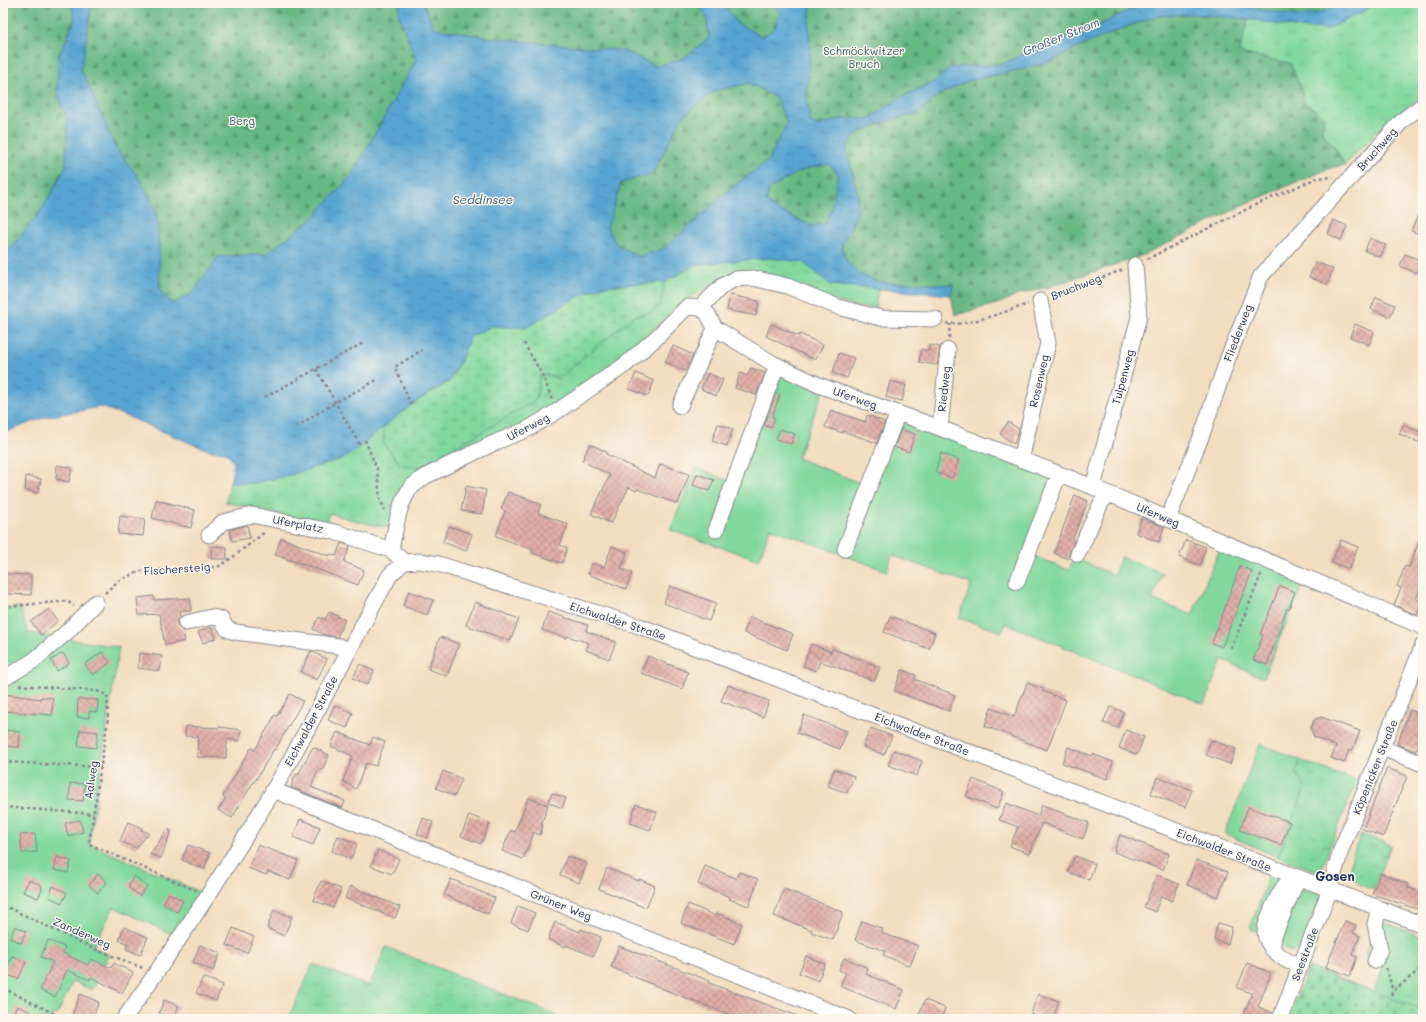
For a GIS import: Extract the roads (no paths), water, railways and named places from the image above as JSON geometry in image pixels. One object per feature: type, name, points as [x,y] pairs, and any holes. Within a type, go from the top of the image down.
[{"type":"street","name":"Bruchweg","points":[[1354,175],[1403,120],[1423,105]]},
{"type":"street","name":"Fliederweg","points":[[1168,519],[1201,437],[1228,358],[1261,276],[1354,175]]},
{"type":"street","name":"Tulpenweg","points":[[1093,487],[1139,317],[1135,265]]},
{"type":"street","points":[[700,308],[722,286],[735,279],[753,278],[787,286],[838,306],[881,318],[935,319]]},
{"type":"street","name":"Rosenweg","points":[[1021,460],[1048,343],[1040,301]]},
{"type":"street","name":"Uferweg","points":[[391,550],[398,516],[402,503],[410,488],[424,477],[528,429],[556,412],[625,365],[656,338],[687,307],[700,308],[707,313],[715,328],[777,365],[821,386],[940,428],[1093,487],[1423,627]]},
{"type":"street","points":[[680,406],[715,328]]},
{"type":"street","name":"Riedweg","points":[[940,428],[948,350]]},
{"type":"street","points":[[716,530],[777,365]]},
{"type":"street","points":[[845,549],[898,413]]},
{"type":"street","points":[[1017,582],[1059,474]]},
{"type":"street","points":[[1078,554],[1102,500],[1111,495]]},
{"type":"street","name":"Uferplatz","points":[[209,535],[222,522],[252,515],[335,532],[391,550]]},
{"type":"street","points":[[391,550],[404,562]]},
{"type":"street","name":"Eichwalder Straße","points":[[124,1019],[229,863],[273,790],[390,575],[404,562],[419,561],[438,564],[639,626],[1330,889],[1379,910],[1423,925]]},
{"type":"street","points":[[3,679],[33,661],[67,632],[96,602]]},
{"type":"street","points":[[186,623],[212,617],[220,619],[227,629],[235,632],[339,646],[348,651]]},
{"type":"street","name":"Köpenicker Straße","points":[[1330,889],[1341,850],[1423,645]]},
{"type":"street","points":[[1382,748],[1423,764]]},
{"type":"street","name":"Grüner Weg","points":[[273,790],[849,1019]]},
{"type":"street","points":[[1298,878],[1287,883],[1279,896],[1266,925],[1266,937],[1272,949],[1285,960],[1302,963]]},
{"type":"street","name":"Seestraße","points":[[1280,1019],[1330,889]]},
{"type":"street","points":[[1375,961],[1380,949],[1375,924],[1379,910]]},
{"type":"water","name":"Seddinsee","points":[[71,3],[92,3],[81,69],[116,148],[141,181],[155,207],[158,229],[160,290],[172,304],[193,293],[218,257],[266,254],[312,219],[352,175],[416,60],[399,15],[400,3],[423,3],[434,28],[491,38],[624,51],[657,67],[684,58],[709,38],[706,15],[695,3],[722,3],[738,24],[762,37],[775,28],[780,12],[771,3],[815,3],[811,5],[809,20],[810,59],[806,92],[810,122],[816,126],[841,119],[869,119],[899,98],[936,81],[949,68],[1002,64],[1052,42],[1090,30],[1147,3],[1223,3],[1295,16],[1317,14],[1344,3],[1376,3],[1364,11],[1328,29],[1300,28],[1248,19],[1193,14],[1159,16],[1131,25],[1081,46],[1052,61],[968,81],[938,95],[919,113],[887,121],[858,133],[846,148],[858,195],[857,211],[841,246],[847,262],[859,274],[878,282],[953,285],[951,295],[831,285],[803,262],[770,258],[697,264],[665,282],[602,286],[574,299],[526,328],[492,326],[470,337],[461,360],[448,382],[411,405],[345,458],[290,475],[254,483],[230,483],[234,463],[226,452],[211,451],[101,407],[46,417],[3,433],[3,258],[42,210],[66,166],[67,121],[57,91],[59,56],[75,19]],"holes":[[[749,83],[777,99],[787,123],[769,160],[735,185],[665,248],[639,257],[617,245],[607,228],[621,183],[653,173],[682,117],[715,91]],[[830,164],[838,174],[832,209],[824,224],[812,226],[773,208],[766,201],[769,189],[784,180],[812,167]]]},
{"type":"district","name":"Gosen","points":[[1335,876]]},
{"type":"water label","name":"Großer Strom","points":[[1061,37]]},
{"type":"park label","name":"Schmöckwitzer Bruch","points":[[864,57]]},
{"type":"park label","name":"Berg","points":[[242,121]]}]
